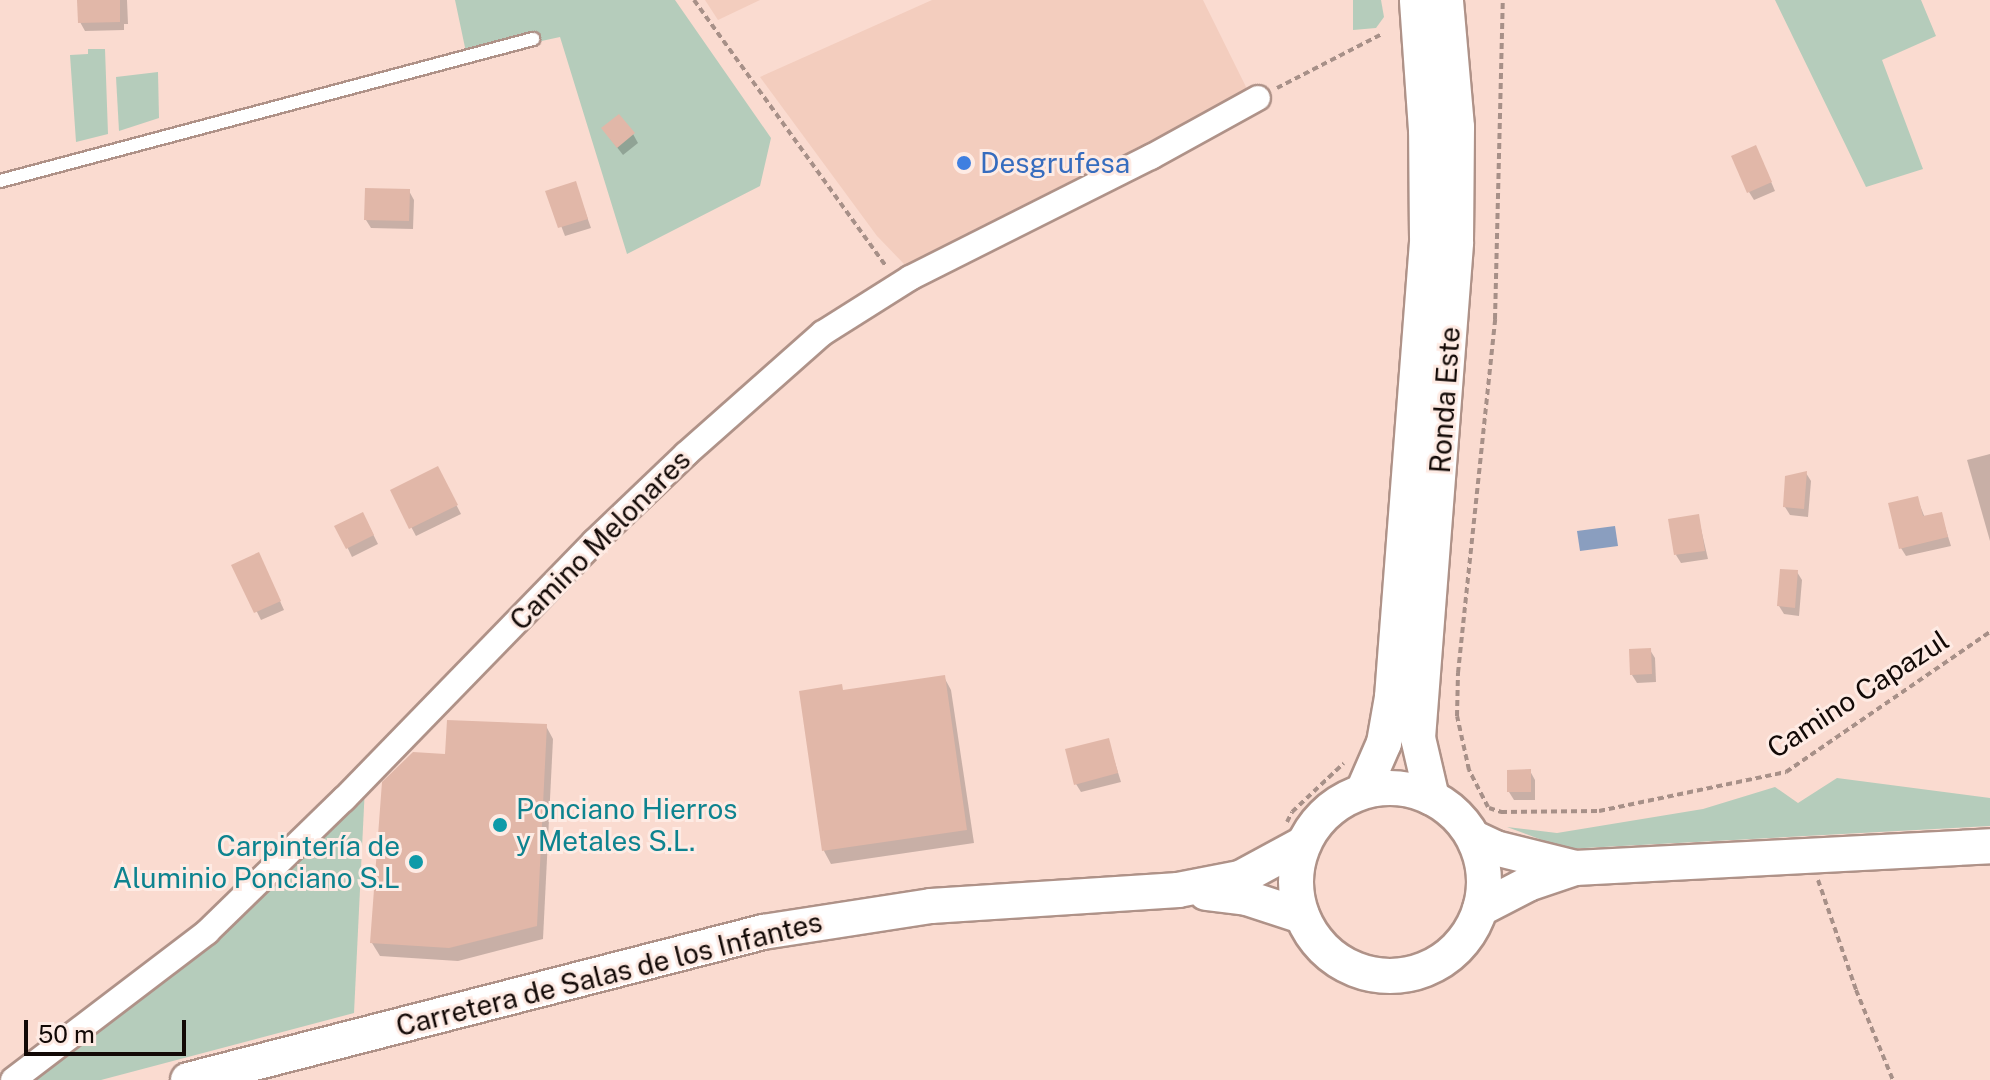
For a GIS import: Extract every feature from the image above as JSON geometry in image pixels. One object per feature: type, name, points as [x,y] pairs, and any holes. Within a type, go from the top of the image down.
[{"type":"main road","name":"Ronda Este","points":[[1363,791],[1384,743],[1392,697],[1427,237],[1426,130],[1417,0]]},
{"type":"main road","name":"Ronda Este","points":[[1432,798],[1418,738],[1456,242],[1457,127],[1446,0]]},
{"type":"main road","points":[[1476,824],[1483,873],[1480,909],[1470,933],[1453,952],[1431,967],[1394,975],[1355,970],[1333,957],[1314,939],[1302,916],[1295,880],[1296,849],[1317,821],[1338,803],[1363,791],[1398,788],[1432,798],[1476,824],[1495,848],[1575,868]]},
{"type":"main road","points":[[1480,909],[1528,884],[1575,868],[1990,846]]},
{"type":"main road","name":"Carretera de Salas de los Infantes","points":[[188,1080],[801,924],[931,906],[1178,890],[1240,878],[1296,849]]},
{"type":"main road","name":"Carretera de Salas de los Infantes","points":[[1178,890],[1247,898],[1302,916]]},
{"type":"street","name":"Camino Melonares","points":[[13,1080],[207,932],[273,871],[594,542],[686,454],[823,333],[900,284],[1151,157],[1258,98]]},
{"type":"lane","points":[[0,181],[533,39]]},
{"type":"path","points":[[694,0],[900,284]]},
{"type":"path","points":[[1476,824],[1469,770],[1457,716],[1458,673],[1495,319],[1503,0]]},
{"type":"path","points":[[1258,98],[1382,34]]},
{"type":"path","name":"Camino Capazul","points":[[1476,824],[1501,812],[1599,811],[1786,772],[1990,632]]},
{"type":"path","points":[[1296,849],[1286,825],[1292,812],[1337,772],[1350,755]]},
{"type":"path","points":[[1809,856],[1856,990],[1893,1080]]},
{"type":"shaded area","points":[[705,0],[760,0],[718,20]]},
{"type":"shaded area","name":"Desgrufesa","points":[[932,0],[1203,0],[1248,91],[905,265],[877,236],[760,77]]},
{"type":"green space","points":[[455,0],[675,0],[771,138],[760,186],[627,254],[560,37],[467,57]]},
{"type":"green space","points":[[1353,0],[1381,0],[1384,17],[1376,28],[1353,30]]},
{"type":"green space","points":[[1775,0],[1921,0],[1936,36],[1882,60],[1923,169],[1866,187]]},
{"type":"green space","points":[[88,49],[105,49],[108,134],[76,142],[70,55],[88,54]]},
{"type":"green space","points":[[158,72],[159,118],[119,131],[116,77]]},
{"type":"green space","points":[[1837,778],[1990,798],[1990,826],[1566,849],[1507,827],[1557,833],[1703,809],[1775,787],[1798,803]]},
{"type":"green space","points":[[365,786],[354,1013],[101,1080],[23,1080]]},
{"type":"water","points":[[1615,526],[1618,546],[1580,551],[1577,531]]},
{"type":"building","points":[[77,0],[120,0],[120,22],[78,23]]},
{"type":"building","points":[[619,114],[635,133],[617,148],[601,128]]},
{"type":"building","points":[[1756,145],[1772,182],[1747,193],[1731,156]]},
{"type":"building","points":[[576,181],[588,219],[558,228],[545,191]]},
{"type":"building","points":[[365,188],[410,189],[409,221],[364,220]]},
{"type":"building","points":[[438,466],[458,505],[409,529],[390,490]]},
{"type":"building","points":[[1807,471],[1804,509],[1783,507],[1785,476]]},
{"type":"building","points":[[1918,496],[1923,516],[1942,512],[1948,537],[1899,549],[1888,503]]},
{"type":"building","points":[[363,512],[374,535],[346,549],[334,526]]},
{"type":"building","points":[[1699,514],[1705,551],[1674,555],[1668,519]]},
{"type":"building","points":[[259,552],[281,601],[254,613],[231,565]]},
{"type":"building","points":[[1780,569],[1798,570],[1795,608],[1777,606]]},
{"type":"building","points":[[1651,648],[1652,674],[1630,675],[1629,649]]},
{"type":"building","points":[[945,675],[967,830],[822,851],[799,691],[842,684],[843,690]]},
{"type":"building","points":[[447,720],[547,724],[537,926],[449,948],[370,943],[382,782],[413,752],[445,754]]},
{"type":"building","points":[[1109,738],[1118,773],[1074,785],[1065,749]]},
{"type":"building","points":[[1531,769],[1531,792],[1507,792],[1507,770]]},
{"type":"place","name":"Desgrufesa","points":[[964,163]]},
{"type":"place","name":"Ponciano Hierros y Metales S.L.","points":[[500,825]]},
{"type":"place","name":"Carpintería de Aluminio Ponciano S.L","points":[[416,862]]}]
